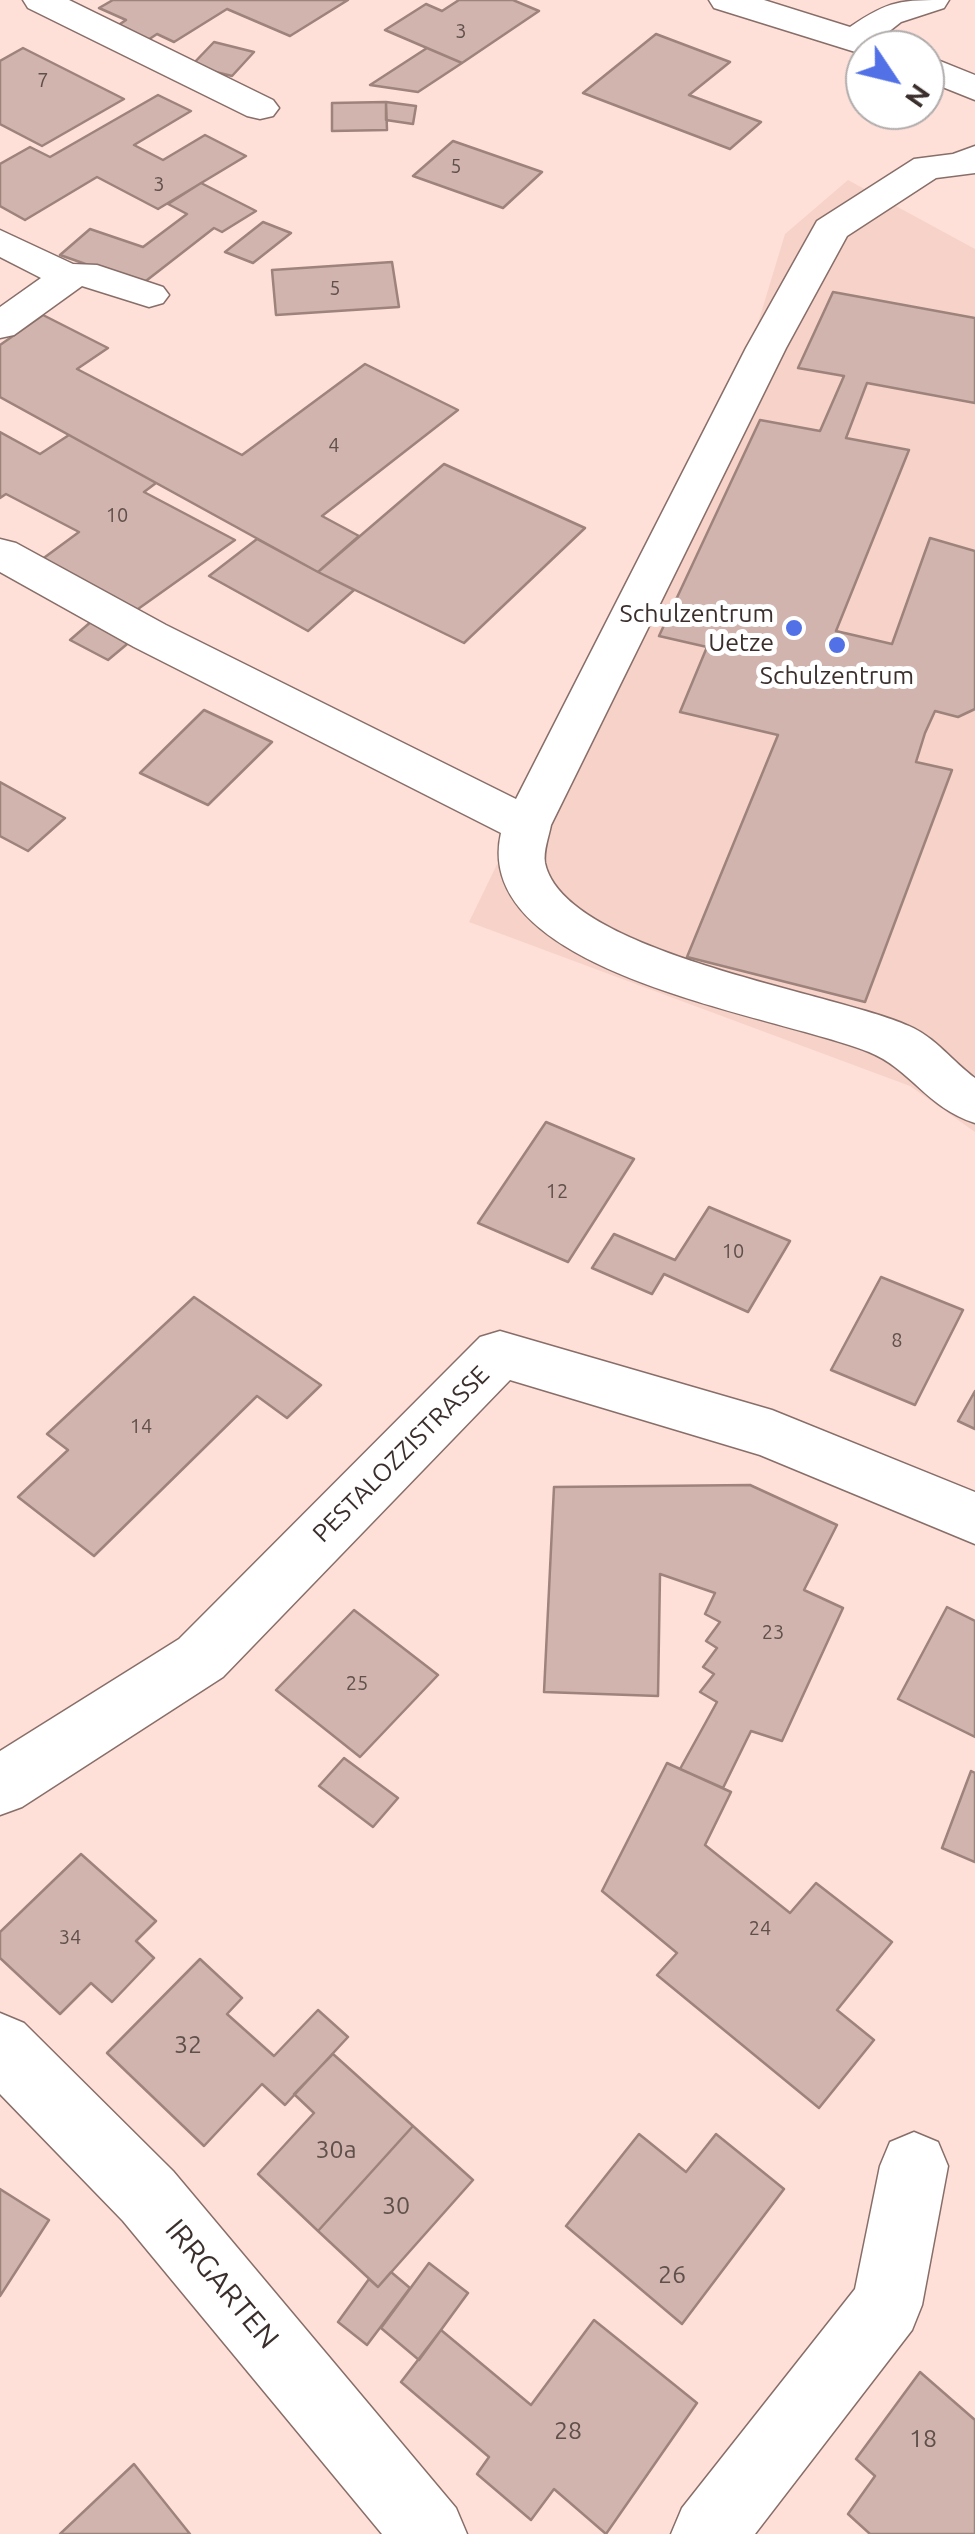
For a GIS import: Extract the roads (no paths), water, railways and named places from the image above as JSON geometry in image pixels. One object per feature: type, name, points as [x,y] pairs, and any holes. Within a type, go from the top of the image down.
[{"type":"street","points":[[42,0],[260,108]]},
{"type":"street","points":[[728,0],[845,37]]},
{"type":"street","points":[[880,30],[888,14],[930,0]]},
{"type":"street","points":[[945,75],[975,89]]},
{"type":"street","points":[[971,165],[927,167],[831,229],[766,348],[527,826],[521,864],[532,892],[552,913],[598,942],[648,967],[893,1040],[975,1103]]},
{"type":"street","points":[[0,242],[70,277]]},
{"type":"street","points":[[0,326],[70,277],[83,273],[149,295]]},
{"type":"street","points":[[0,553],[150,636],[527,826]]},
{"type":"street","name":"PESTALOZZISTRASSE","points":[[0,1786],[201,1658],[500,1354],[772,1434],[975,1519]]},
{"type":"street","name":"IRRGARTEN","points":[[0,2046],[148,2196],[430,2534]]},
{"type":"street","points":[[708,2534],[887,2305],[914,2166]]},
{"type":"place","name":"Schulzentrum Uetze","points":[[794,628]]},
{"type":"place","name":"Schulzentrum","points":[[837,645]]}]
